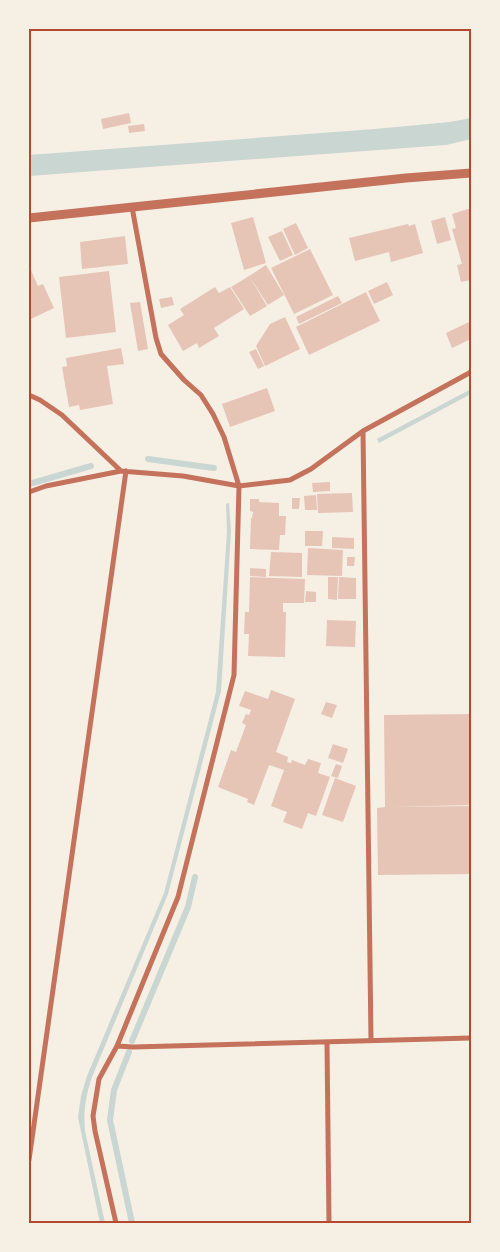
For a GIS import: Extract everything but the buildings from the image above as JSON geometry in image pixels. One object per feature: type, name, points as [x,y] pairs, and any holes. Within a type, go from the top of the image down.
[{"type":"street","points":[[29,218],[406,178],[471,173]]},
{"type":"street","points":[[116,1223],[93,1116],[98,1079],[116,1046],[178,897],[234,675],[239,486],[224,437],[213,414],[201,395],[184,380],[161,354],[156,338],[132,207]]},
{"type":"street","points":[[29,492],[46,486],[124,471],[183,476],[239,486],[290,480],[311,469],[363,431],[471,372]]},
{"type":"street","points":[[29,395],[62,415],[124,471]]},
{"type":"street","points":[[363,431],[371,1040]]},
{"type":"street","points":[[29,1160],[124,471]]},
{"type":"street","points":[[116,1046],[327,1043],[471,1038]]},
{"type":"street","points":[[327,1043],[329,1223]]},
{"type":"shaded area","points":[[471,118],[471,139],[446,145],[29,176],[29,155],[375,129],[450,122]]},
{"type":"shaded area","points":[[471,389],[471,394],[379,443],[377,439]]},
{"type":"shaded area","points":[[229,503],[231,531],[221,691],[168,894],[92,1077],[87,1097],[84,1117],[85,1131],[105,1223],[100,1223],[78,1117],[81,1096],[87,1076],[164,893],[216,692],[227,532],[226,504]]},
{"type":"waterway","points":[[148,459],[214,468]]},
{"type":"waterway","points":[[29,484],[91,466]]},
{"type":"waterway","points":[[132,1041],[188,907],[195,877]]},
{"type":"waterway","points":[[129,1052],[114,1090],[110,1120],[132,1223]]}]
